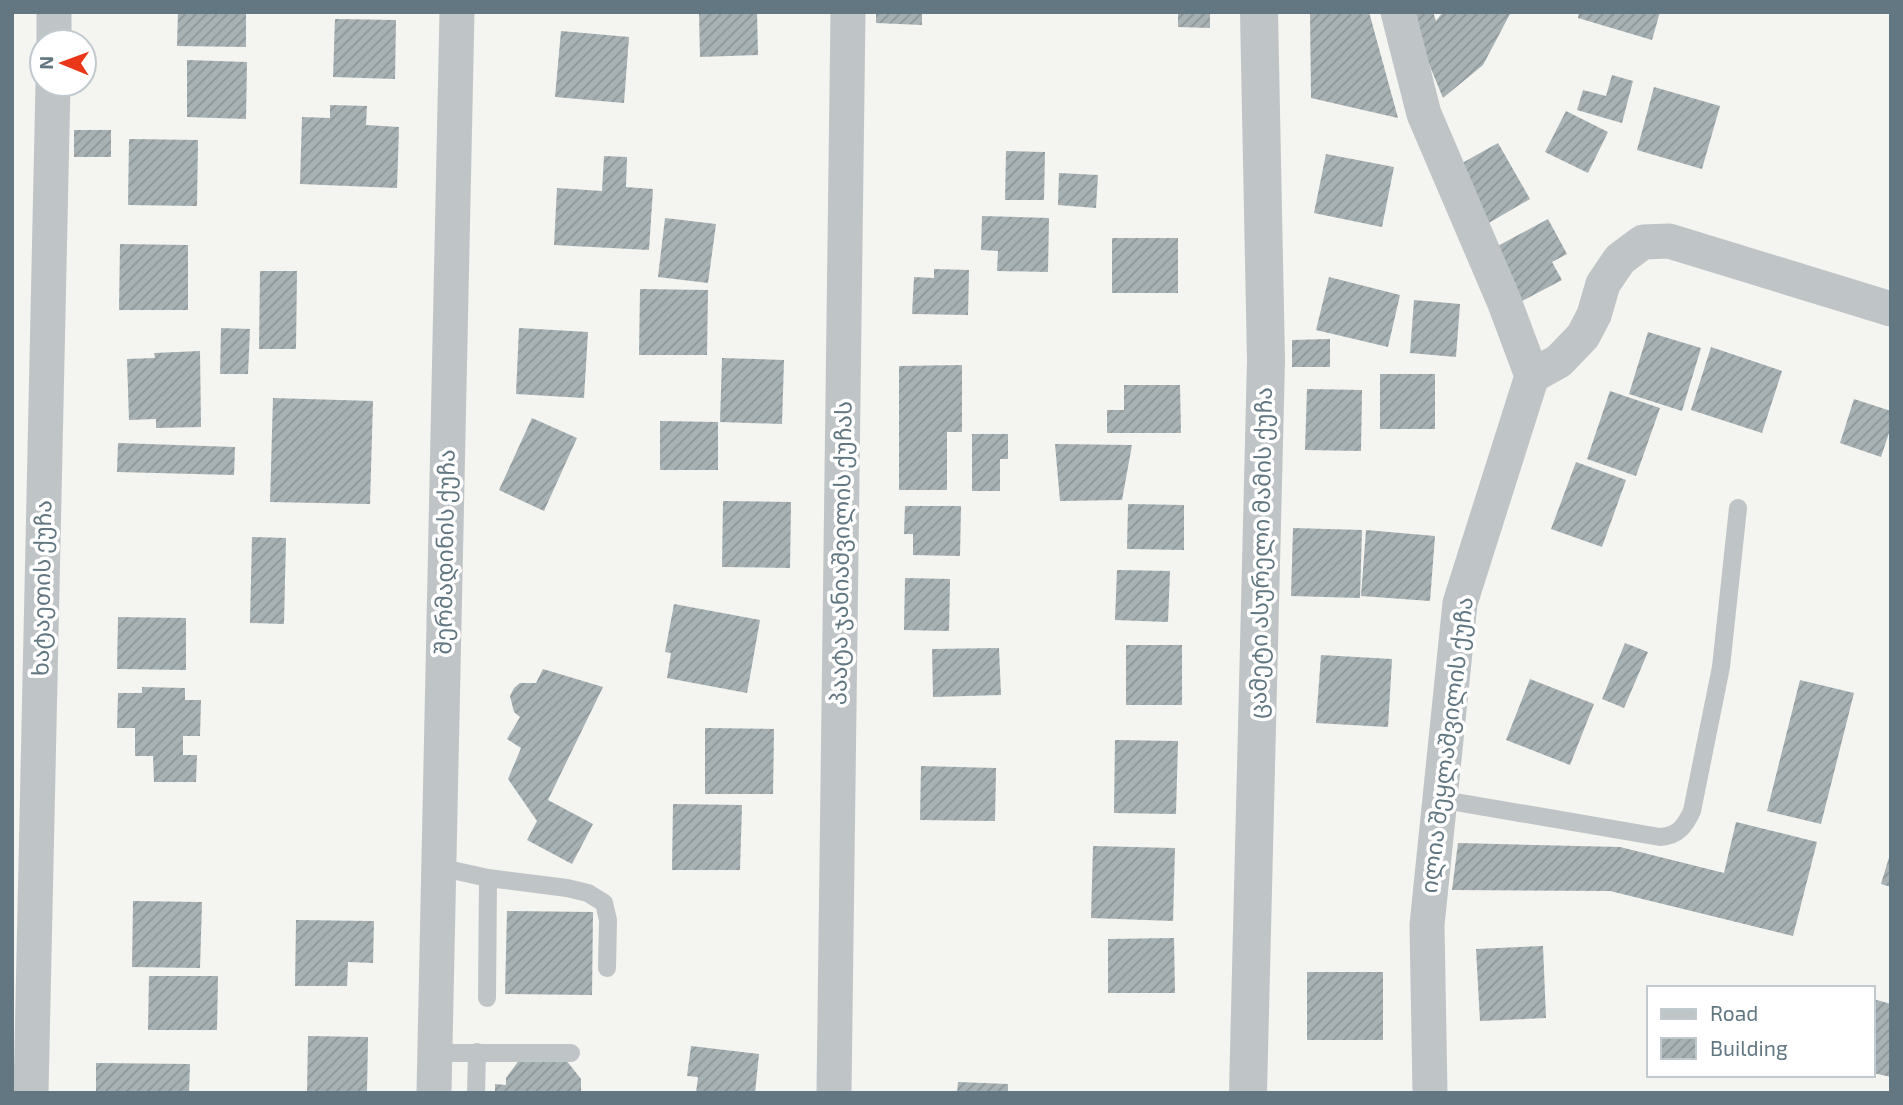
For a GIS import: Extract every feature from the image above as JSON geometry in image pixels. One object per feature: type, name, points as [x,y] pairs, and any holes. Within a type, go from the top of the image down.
[{"type":"street","name":"შერმადინის ქუჩა","points":[[434,1093],[457,12]]},
{"type":"street","name":"პაატა ჯანიაშვილის ქუჩას","points":[[834,1093],[848,12]]},
{"type":"street","name":"ცამეტი ასურელი მამის ქუჩა","points":[[1248,1093],[1266,360],[1259,12]]},
{"type":"street","points":[[1398,12],[1424,114],[1504,301],[1532,376],[1559,361],[1583,336],[1594,315],[1603,284],[1620,259],[1643,242],[1669,240],[1891,309]]},
{"type":"street","name":"ხატაეთის ქუჩა","points":[[31,1093],[53,98]]},
{"type":"street","name":"ილია შეყლაშვილის ქუჩა","points":[[1430,1093],[1427,925],[1460,603],[1532,376]]},
{"type":"lane","points":[[1438,799],[1660,836],[1671,836],[1679,831],[1692,811],[1721,667],[1738,509]]},
{"type":"lane","points":[[438,867],[488,878],[588,893],[604,903],[608,920],[607,968]]},
{"type":"lane","points":[[486,998],[488,878]]},
{"type":"lane","points":[[476,1093],[477,1052]]},
{"type":"lane","points":[[435,1053],[571,1053]]},
{"type":"building","points":[[178,12],[246,12],[246,47],[177,46]]},
{"type":"building","points":[[699,12],[757,12],[758,55],[700,57]]},
{"type":"building","points":[[876,12],[922,12],[922,25],[876,23]]},
{"type":"building","points":[[1178,12],[1210,12],[1210,28],[1178,27]]},
{"type":"building","points":[[1310,12],[1369,12],[1398,118],[1311,98]]},
{"type":"building","points":[[1415,12],[1433,12],[1436,21],[1443,12],[1511,12],[1483,65],[1443,98],[1410,18]]},
{"type":"building","points":[[1579,12],[1660,12],[1652,40],[1578,18]]},
{"type":"building","points":[[335,19],[396,20],[395,79],[333,77]]},
{"type":"building","points":[[561,31],[629,37],[624,103],[555,97]]},
{"type":"building","points":[[187,60],[247,62],[246,119],[187,117]]},
{"type":"building","points":[[1612,75],[1633,81],[1622,123],[1577,110],[1583,90],[1606,96]]},
{"type":"building","points":[[1654,87],[1720,106],[1702,169],[1637,150]]},
{"type":"building","points":[[330,105],[367,106],[366,125],[399,127],[397,188],[300,184],[302,117],[330,118]]},
{"type":"building","points":[[1566,111],[1608,132],[1588,173],[1545,152]]},
{"type":"building","points":[[74,130],[111,130],[111,157],[74,157]]},
{"type":"building","points":[[129,139],[198,140],[197,206],[128,205]]},
{"type":"building","points":[[1498,143],[1530,199],[1487,224],[1455,167]]},
{"type":"building","points":[[1006,151],[1045,152],[1044,200],[1005,200]]},
{"type":"building","points":[[1326,154],[1394,167],[1382,227],[1314,213]]},
{"type":"building","points":[[604,156],[627,157],[626,187],[653,189],[649,250],[554,245],[557,188],[602,191]]},
{"type":"building","points":[[1059,173],[1098,175],[1096,208],[1058,205]]},
{"type":"building","points":[[982,216],[1049,218],[1048,272],[997,271],[998,251],[981,250]]},
{"type":"building","points":[[665,218],[716,224],[708,283],[658,277]]},
{"type":"building","points":[[1548,219],[1567,254],[1552,262],[1562,280],[1522,301],[1494,248]]},
{"type":"building","points":[[1112,238],[1178,238],[1178,293],[1112,293]]},
{"type":"building","points":[[120,244],[188,245],[188,310],[119,310]]},
{"type":"building","points":[[934,269],[969,270],[968,315],[912,314],[914,277],[934,278]]},
{"type":"building","points":[[260,271],[297,271],[296,349],[259,349]]},
{"type":"building","points":[[1329,277],[1400,295],[1388,347],[1316,330]]},
{"type":"building","points":[[640,289],[708,290],[707,355],[639,355]]},
{"type":"building","points":[[1414,300],[1460,304],[1456,357],[1410,353]]},
{"type":"building","points":[[221,328],[250,329],[248,374],[220,374]]},
{"type":"building","points":[[519,328],[588,332],[584,398],[516,394]]},
{"type":"building","points":[[1648,332],[1701,348],[1682,411],[1629,394]]},
{"type":"building","points":[[1330,339],[1330,367],[1292,367],[1292,340]]},
{"type":"building","points":[[1711,347],[1782,371],[1762,433],[1691,410]]},
{"type":"building","points":[[200,351],[201,427],[156,428],[156,419],[129,420],[127,359],[155,358],[154,353]]},
{"type":"building","points":[[722,358],[784,360],[782,424],[720,422]]},
{"type":"building","points":[[962,365],[962,432],[947,432],[947,490],[899,490],[899,366]]},
{"type":"building","points":[[1380,374],[1435,374],[1435,429],[1380,429]]},
{"type":"building","points":[[1124,385],[1180,385],[1181,433],[1107,433],[1107,410],[1124,410]]},
{"type":"building","points":[[1307,389],[1362,390],[1361,451],[1305,450]]},
{"type":"building","points":[[1610,391],[1660,408],[1636,476],[1587,459]]},
{"type":"building","points":[[273,398],[373,401],[370,504],[270,502]]},
{"type":"building","points":[[1854,399],[1891,411],[1891,427],[1881,457],[1840,443]]},
{"type":"building","points":[[532,418],[577,438],[544,511],[499,490]]},
{"type":"building","points":[[660,421],[718,422],[718,470],[660,470]]},
{"type":"building","points":[[972,434],[1008,434],[1008,459],[1000,459],[1000,491],[972,491]]},
{"type":"building","points":[[118,443],[235,447],[234,475],[117,472]]},
{"type":"building","points":[[1055,444],[1132,445],[1122,500],[1060,501]]},
{"type":"building","points":[[1576,462],[1626,480],[1602,547],[1551,529]]},
{"type":"building","points":[[723,501],[791,502],[790,568],[722,567]]},
{"type":"building","points":[[1128,504],[1184,505],[1184,550],[1127,549]]},
{"type":"building","points":[[905,506],[961,506],[960,556],[913,555],[913,534],[904,534]]},
{"type":"building","points":[[1293,528],[1362,530],[1360,598],[1291,596]]},
{"type":"building","points":[[1366,530],[1435,536],[1430,601],[1361,596]]},
{"type":"building","points":[[252,537],[286,538],[284,624],[250,623]]},
{"type":"building","points":[[1117,570],[1170,571],[1168,622],[1115,620]]},
{"type":"building","points":[[905,578],[950,579],[949,631],[904,630]]},
{"type":"building","points":[[674,604],[760,620],[747,693],[667,678],[671,653],[665,652]]},
{"type":"building","points":[[118,617],[186,618],[186,670],[117,669]]},
{"type":"building","points":[[1625,643],[1648,652],[1624,708],[1602,699]]},
{"type":"building","points":[[1126,645],[1182,645],[1182,705],[1126,705]]},
{"type":"building","points":[[999,648],[1001,695],[933,697],[932,649]]},
{"type":"building","points":[[1321,655],[1392,659],[1388,727],[1316,723]]},
{"type":"building","points":[[543,669],[603,687],[548,800],[593,824],[572,864],[527,840],[537,821],[508,779],[521,748],[507,739],[520,717],[514,712],[510,696],[520,683],[536,683]]},
{"type":"building","points":[[1530,679],[1594,704],[1570,765],[1506,740]]},
{"type":"building","points":[[1800,680],[1854,693],[1821,824],[1767,811]]},
{"type":"building","points":[[142,687],[185,688],[185,700],[201,700],[200,736],[183,736],[183,755],[197,755],[196,782],[154,782],[153,756],[135,756],[135,728],[117,728],[118,693],[142,693]]},
{"type":"building","points":[[705,728],[774,729],[773,794],[705,794]]},
{"type":"building","points":[[1115,740],[1178,741],[1176,814],[1114,813]]},
{"type":"building","points":[[921,766],[996,768],[995,821],[920,820]]},
{"type":"building","points":[[673,804],[742,805],[740,870],[672,870]]},
{"type":"building","points":[[1736,822],[1817,842],[1793,936],[1610,891],[1452,890],[1458,843],[1620,847],[1724,873]]},
{"type":"building","points":[[1093,846],[1175,848],[1173,921],[1091,918]]},
{"type":"building","points":[[1891,854],[1891,887],[1881,884]]},
{"type":"building","points":[[133,901],[202,902],[200,968],[132,967]]},
{"type":"building","points":[[507,911],[593,912],[592,995],[505,994]]},
{"type":"building","points":[[296,920],[374,921],[373,963],[348,962],[347,986],[295,986]]},
{"type":"building","points":[[1174,938],[1175,993],[1108,993],[1108,939]]},
{"type":"building","points":[[1543,946],[1546,1018],[1480,1021],[1476,949]]},
{"type":"building","points":[[1307,972],[1383,972],[1383,1040],[1307,1040]]},
{"type":"building","points":[[149,976],[218,976],[217,1030],[148,1030]]},
{"type":"building","points":[[1875,1000],[1891,1004],[1891,1077],[1875,1073]]},
{"type":"building","points":[[308,1036],[368,1037],[367,1093],[307,1093]]},
{"type":"building","points":[[691,1046],[759,1054],[755,1093],[696,1093],[698,1077],[687,1076]]},
{"type":"building","points":[[520,1059],[566,1060],[581,1079],[581,1093],[495,1093],[495,1084],[506,1085],[506,1078]]},
{"type":"building","points":[[96,1063],[190,1064],[189,1093],[96,1093]]},
{"type":"building","points":[[958,1082],[1008,1084],[1008,1093],[957,1093]]}]
